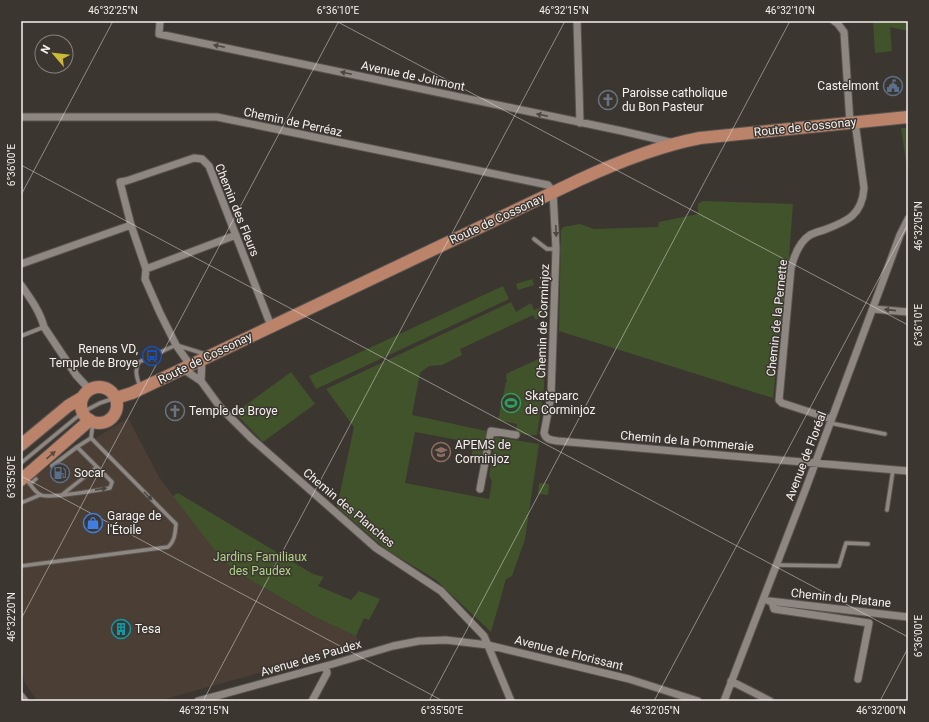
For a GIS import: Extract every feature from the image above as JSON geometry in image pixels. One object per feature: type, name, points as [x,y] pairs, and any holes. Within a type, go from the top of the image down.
[{"type":"main road","name":"Route de Cossonay","points":[[116,398],[187,367],[553,192],[608,167],[674,143],[700,138],[853,123],[906,116]]},
{"type":"main road","points":[[21,445],[68,406],[86,393],[100,386],[110,390],[116,398],[117,408],[112,417],[104,422],[89,418],[81,404],[86,393]]},
{"type":"main road","points":[[28,480],[89,418]]},
{"type":"street","name":"Avenue de Jolimont","points":[[160,21],[159,34],[674,143]]},
{"type":"street","points":[[577,21],[580,123]]},
{"type":"street","points":[[834,21],[844,32],[845,36],[853,123]]},
{"type":"street","name":"Chemin de Perréaz","points":[[21,117],[217,117],[548,185],[553,192]]},
{"type":"street","name":"Chemin de la Pernette","points":[[831,421],[782,403],[779,400],[794,256],[801,244],[810,235],[836,226],[851,218],[860,208],[863,199],[864,188],[853,123]]},
{"type":"street","name":"Chemin des Fleurs","points":[[131,225],[120,182],[194,158],[202,159],[208,166],[271,326]]},
{"type":"street","name":"Chemin de Corminjoz","points":[[553,192],[556,249],[551,396],[544,433],[549,440],[558,441]]},
{"type":"street","name":"Avenue de Floréal","points":[[724,701],[831,421],[900,234],[908,219]]},
{"type":"street","points":[[21,264],[131,225],[146,269],[145,279],[187,367]]},
{"type":"street","points":[[146,269],[236,235]]},
{"type":"street","points":[[21,285],[42,318],[44,327],[76,375],[86,393]]},
{"type":"street","points":[[873,308],[908,312]]},
{"type":"street","points":[[201,381],[206,358]]},
{"type":"street","name":"Chemin des Planches","points":[[187,367],[201,381],[220,407],[251,438],[376,548],[440,591],[484,636],[511,701]]},
{"type":"street","points":[[480,489],[491,431],[516,435]]},
{"type":"street","name":"Chemin de la Pommeraie","points":[[558,441],[908,471]]},
{"type":"street","name":"Chemin du Platane","points":[[762,600],[908,617]]},
{"type":"street","name":"Chemin du Platane","points":[[772,602],[774,609],[869,623],[858,679]]},
{"type":"street","name":"Avenue de Florissant","points":[[432,640],[459,641],[488,645],[629,679],[698,701]]},
{"type":"street","name":"Avenue des Paudex","points":[[198,701],[393,646],[432,640]]},
{"type":"street","points":[[312,701],[327,672],[326,666]]},
{"type":"street","points":[[731,681],[770,701]]},
{"type":"street","points":[[21,696],[25,701]]},
{"type":"lane","points":[[534,239],[547,248],[556,249]]},
{"type":"lane","points":[[21,336],[44,327]]},
{"type":"lane","points":[[141,388],[136,376],[136,367],[139,362],[176,345],[206,358]]},
{"type":"lane","points":[[21,463],[89,418],[100,403],[116,398]]},
{"type":"lane","points":[[21,566],[168,547],[172,544],[176,524],[92,438],[89,418]]},
{"type":"lane","points":[[831,421],[885,434]]},
{"type":"lane","points":[[52,466],[77,447],[92,438]]},
{"type":"lane","points":[[21,503],[40,495],[48,496],[110,488],[112,482],[77,447]]},
{"type":"lane","points":[[63,494],[97,467]]},
{"type":"lane","points":[[887,510],[894,470]]},
{"type":"lane","points":[[28,480],[40,495]]},
{"type":"lane","points":[[776,565],[839,566],[846,543],[868,544]]},
{"type":"shaded area","points":[[128,418],[160,479],[223,561],[247,578],[315,617],[356,636],[358,640],[320,656],[158,701],[37,701],[24,681],[21,660],[21,484]]},
{"type":"green space","points":[[873,21],[908,21],[908,31],[890,27],[892,51],[875,53]]},
{"type":"green space","points":[[901,128],[908,128],[908,162],[906,162]]},
{"type":"green space","points":[[703,201],[793,204],[789,257],[773,398],[559,331],[561,230],[563,227],[580,224],[594,229],[658,227],[659,222],[698,214],[698,204]]},
{"type":"green space","points":[[532,279],[534,285],[518,290],[516,284]]},
{"type":"green space","points":[[503,286],[509,299],[316,389],[309,376]]},
{"type":"green space","points":[[511,302],[516,312],[531,303],[534,310],[546,305],[545,314],[536,320],[533,315],[460,349],[462,355],[442,365],[429,366],[420,373],[412,415],[486,431],[487,434],[483,458],[479,460],[471,458],[474,443],[415,432],[405,483],[489,499],[492,481],[489,476],[495,437],[539,444],[525,539],[512,576],[506,579],[491,632],[436,580],[387,550],[337,507],[354,427],[326,389]]},
{"type":"green space","points":[[545,356],[544,387],[537,435],[525,435],[516,431],[517,424],[498,420],[507,382],[506,374]]},
{"type":"green space","points":[[291,372],[315,404],[263,442],[235,413]]},
{"type":"green space","points":[[539,483],[549,484],[548,495],[538,494]]},
{"type":"green space","name":"Jardins Familiaux des Paudex","points":[[178,493],[313,574],[324,577],[318,586],[351,600],[359,591],[380,599],[369,620],[364,618],[356,636],[315,617],[247,578],[223,561],[173,496]]},
{"type":"place","name":"Castelmont","points":[[893,86]]},
{"type":"place","name":"Paroisse catholique du Bon Pasteur","points":[[608,100]]},
{"type":"place","name":"Renens VD, Temple de Broye","points":[[152,356]]},
{"type":"place","name":"Skateparc de Corminjoz","points":[[511,403]]},
{"type":"place","name":"Temple de Broye","points":[[175,411]]},
{"type":"place","name":"APEMS de Corminjoz","points":[[441,452]]},
{"type":"place","name":"Socar","points":[[60,473]]},
{"type":"place","name":"Garage de l'Étoile","points":[[93,523]]},
{"type":"place","name":"Tesa","points":[[121,629]]}]
